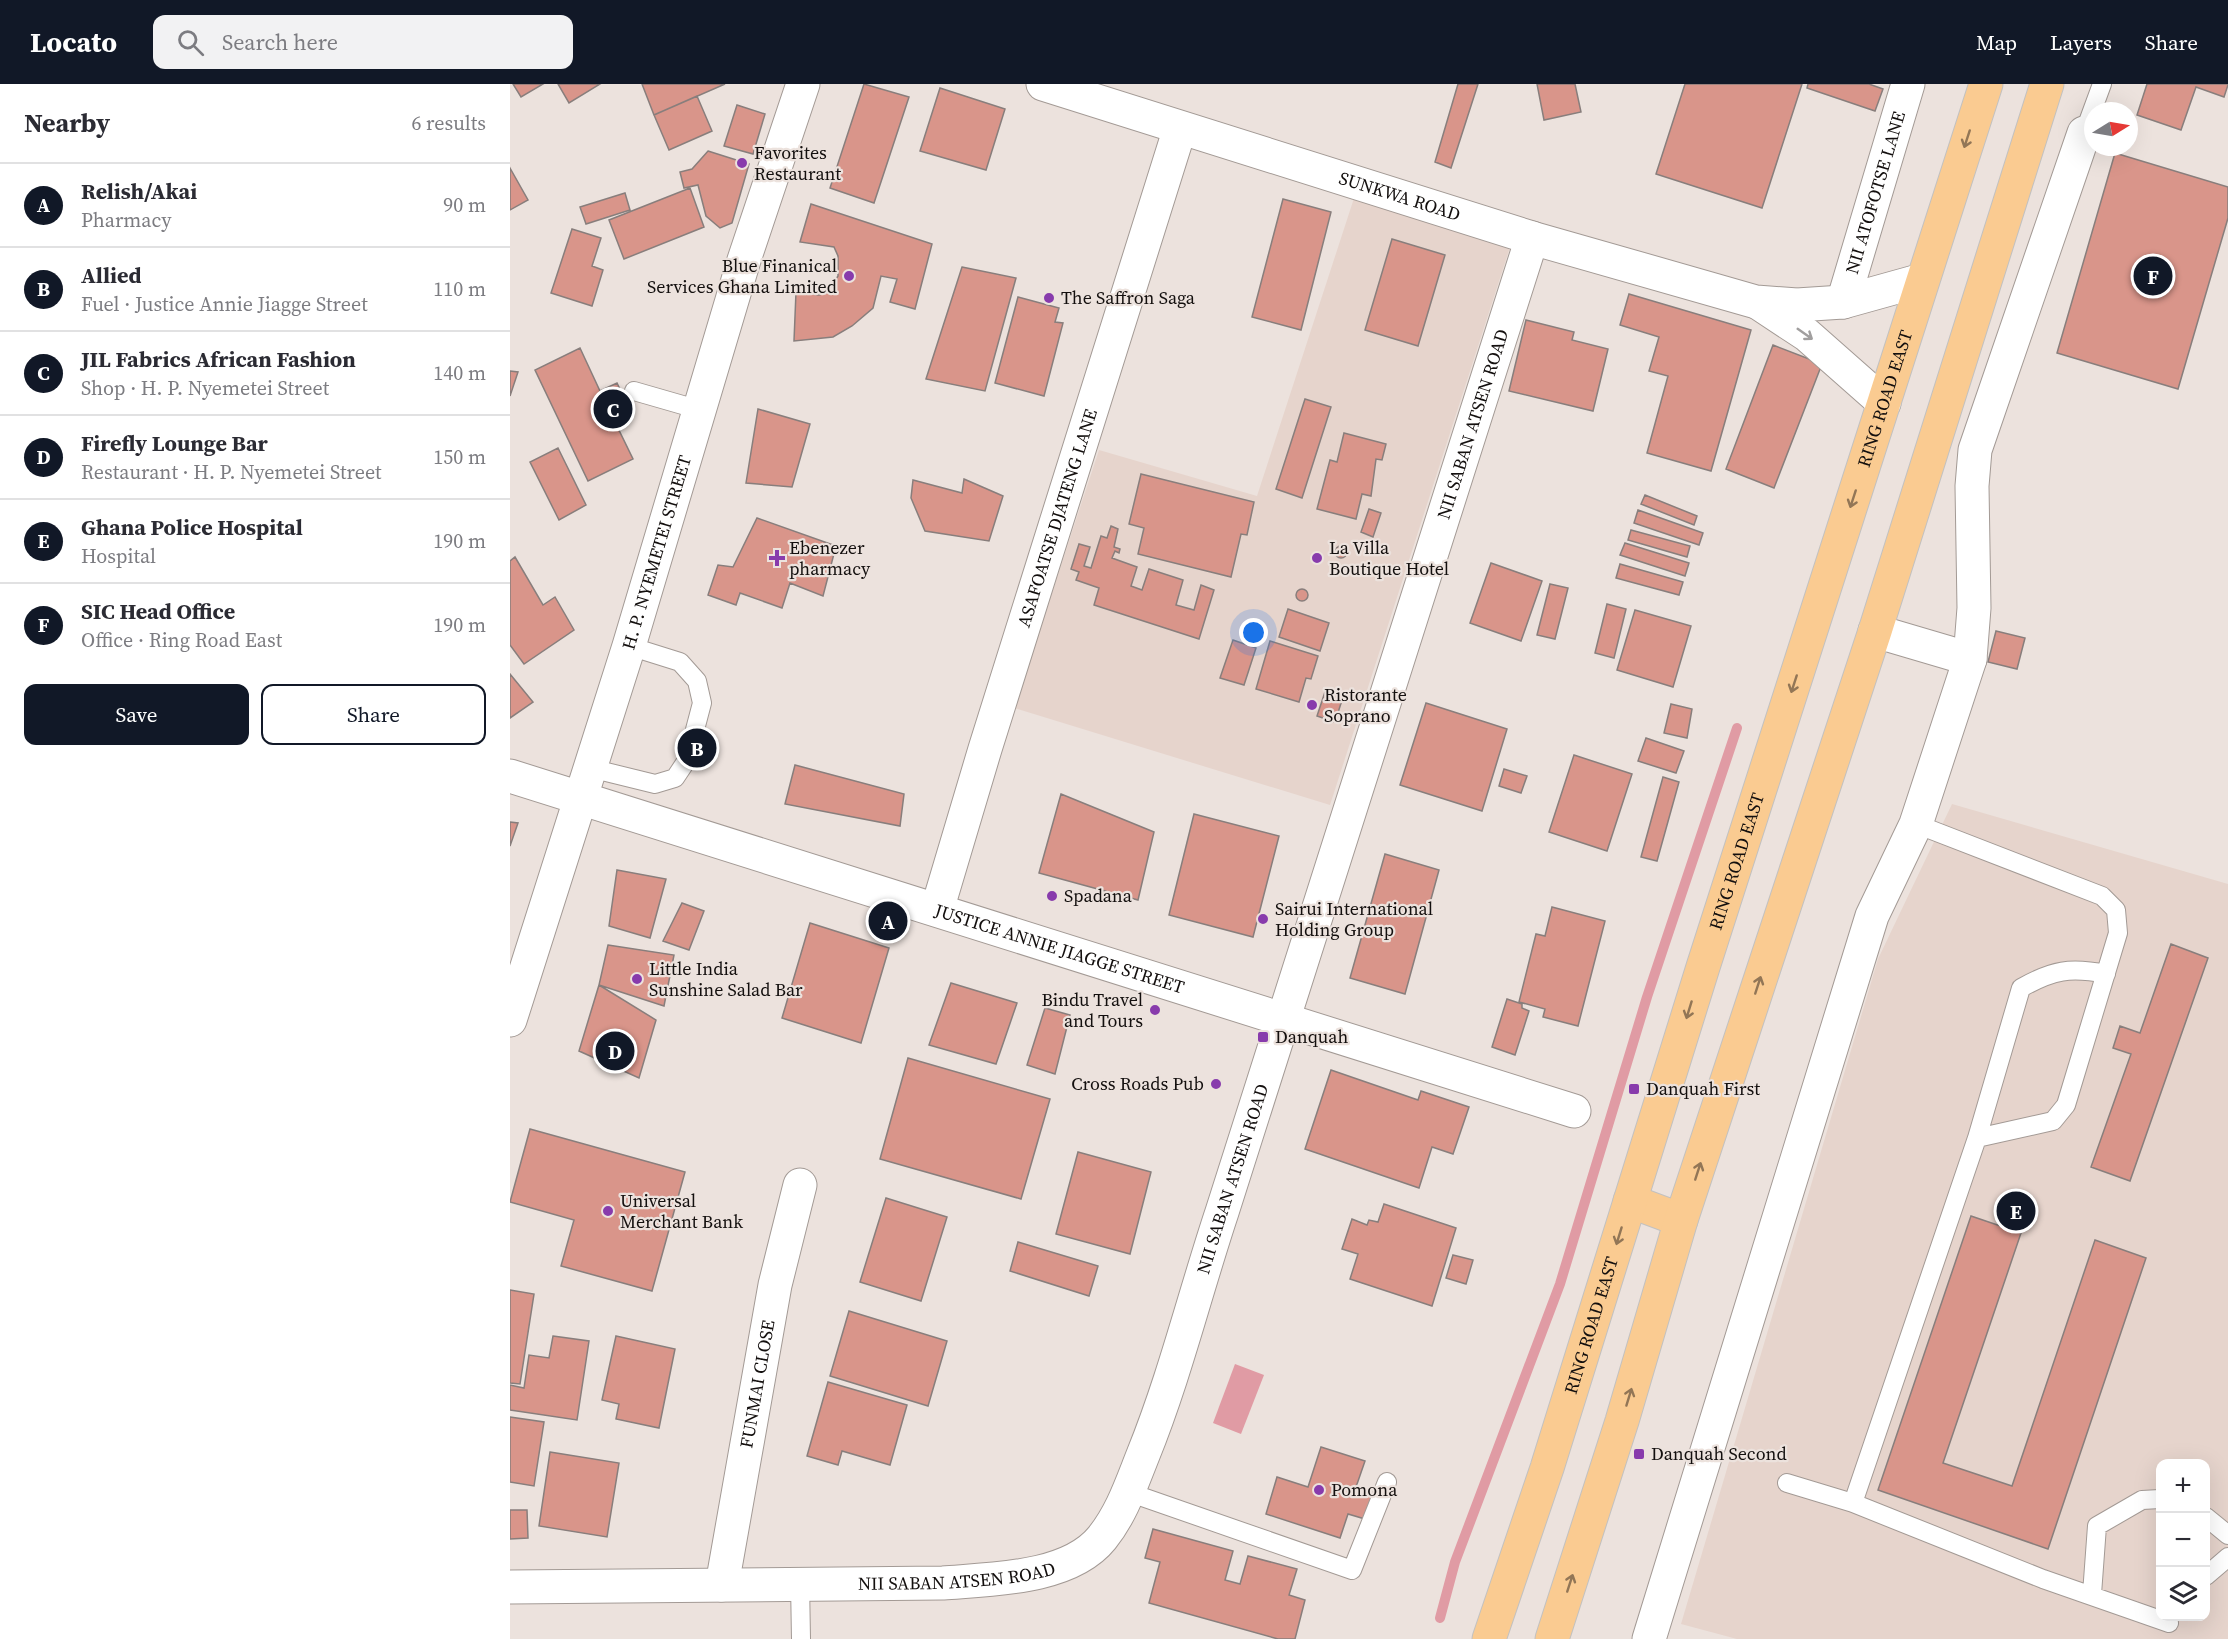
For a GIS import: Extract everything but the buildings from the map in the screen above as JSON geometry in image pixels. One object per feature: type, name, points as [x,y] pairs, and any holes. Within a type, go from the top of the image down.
[{"type":"main road","name":"RING ROAD EAST","points":[[1489,1639],[1540,1489],[1986,84]]},
{"type":"main road","points":[[1552,1639],[1625,1410],[1681,1220],[1875,631],[2047,84]]},
{"type":"main road","points":[[1630,1201],[1681,1220]]},
{"type":"street","name":"H. P. NYEMETEI STREET","points":[[510,1020],[629,646],[744,260],[802,84]]},
{"type":"street","name":"SUNKWA ROAD","points":[[1043,84],[1532,238],[1756,302],[1797,305],[1843,302],[1922,280]]},
{"type":"street","name":"NII ATOFOTSE LANE","points":[[1843,302],[1908,84]]},
{"type":"street","name":"ASAFOATSE DJATENG LANE","points":[[937,910],[985,748],[1180,128]]},
{"type":"street","points":[[1649,1639],[1872,916],[1916,824],[1970,659],[1974,608],[1972,486],[1975,450],[2084,133]]},
{"type":"street","name":"NII SABAN ATSEN ROAD","points":[[510,1587],[800,1582],[942,1583],[995,1578],[1058,1566],[1079,1558],[1099,1542],[1120,1513],[1162,1409],[1221,1214],[1285,1021],[1532,238]]},
{"type":"street","name":"SUNKWA ROAD","points":[[1756,302],[1807,335],[1884,403]]},
{"type":"street","points":[[1875,631],[1970,659]]},
{"type":"street","name":"JUSTICE ANNIE JIAGGE STREET","points":[[510,776],[585,782],[937,910],[1574,1111]]},
{"type":"street","name":"FUNMAI CLOSE","points":[[722,1585],[738,1479],[775,1285],[800,1185]]},
{"type":"lane","points":[[2095,102],[2102,84]]},
{"type":"lane","points":[[634,391],[700,410]]},
{"type":"lane","points":[[585,782],[655,784],[675,778],[687,760],[702,704],[697,681],[680,662],[629,646]]},
{"type":"lane","points":[[1916,824],[2102,896],[2116,910],[2118,933],[2066,1105],[2053,1121],[1977,1138]]},
{"type":"lane","points":[[1852,1503],[1977,1138],[2021,988],[2047,974],[2078,969],[2106,974]]},
{"type":"lane","points":[[1128,1492],[1352,1570],[1387,1482]]},
{"type":"lane","points":[[1787,1483],[1852,1503],[2043,1579],[2092,1594],[2169,1626]]},
{"type":"lane","points":[[2092,1594],[2097,1526],[2142,1500],[2156,1499]]},
{"type":"lane","points":[[2210,1521],[2228,1535]]},
{"type":"lane","points":[[2210,1572],[2228,1557]]},
{"type":"lane","points":[[800,1582],[801,1639]]},
{"type":"shaded area","points":[[1356,192],[1512,241],[1330,805],[1014,708],[1099,450],[1257,496]]},
{"type":"shaded area","points":[[1952,804],[2228,884],[2228,1639],[1737,1639],[1681,1624],[1878,959]]},
{"type":"shaded area","points":[[1235,1364],[1264,1375],[1241,1434],[1213,1423]]},
{"type":"waterway","points":[[1440,1618],[1455,1562],[1560,1284],[1647,997],[1737,728]]},
{"type":"place","name":"Favorites Restaurant","points":[[742,163]]},
{"type":"place","name":"Blue Finanical Services Ghana Limited","points":[[849,276]]},
{"type":"place","name":"SIC Head Office","points":[[2153,276]]},
{"type":"place","name":"The Saffron Saga","points":[[1049,298]]},
{"type":"place","name":"JIL Fabrics African Fashion","points":[[613,409]]},
{"type":"place","name":"Ebenezer pharmacy","points":[[777,558]]},
{"type":"place","name":"La Villa Boutique Hotel","points":[[1317,558]]},
{"type":"place","name":"Ristorante Soprano","points":[[1312,705]]},
{"type":"place","name":"Allied","points":[[697,748]]},
{"type":"place","name":"Spadana","points":[[1052,896]]},
{"type":"place","name":"Sairui International Holding Group","points":[[1263,919]]},
{"type":"place","name":"Relish/Akai","points":[[888,921]]},
{"type":"place","name":"Little India Sunshine Salad Bar","points":[[637,979]]},
{"type":"place","name":"Bindu Travel and Tours","points":[[1155,1010]]},
{"type":"place","name":"Danquah","points":[[1263,1037]]},
{"type":"place","name":"Firefly Lounge Bar","points":[[615,1051]]},
{"type":"place","name":"Cross Roads Pub","points":[[1216,1084]]},
{"type":"place","name":"Danquah First","points":[[1634,1089]]},
{"type":"place","name":"Universal Merchant Bank","points":[[608,1211]]},
{"type":"place","name":"Ghana Police Hospital","points":[[2016,1211]]},
{"type":"place","name":"Danquah Second","points":[[1639,1454]]},
{"type":"place","name":"Pomona","points":[[1319,1490]]}]
